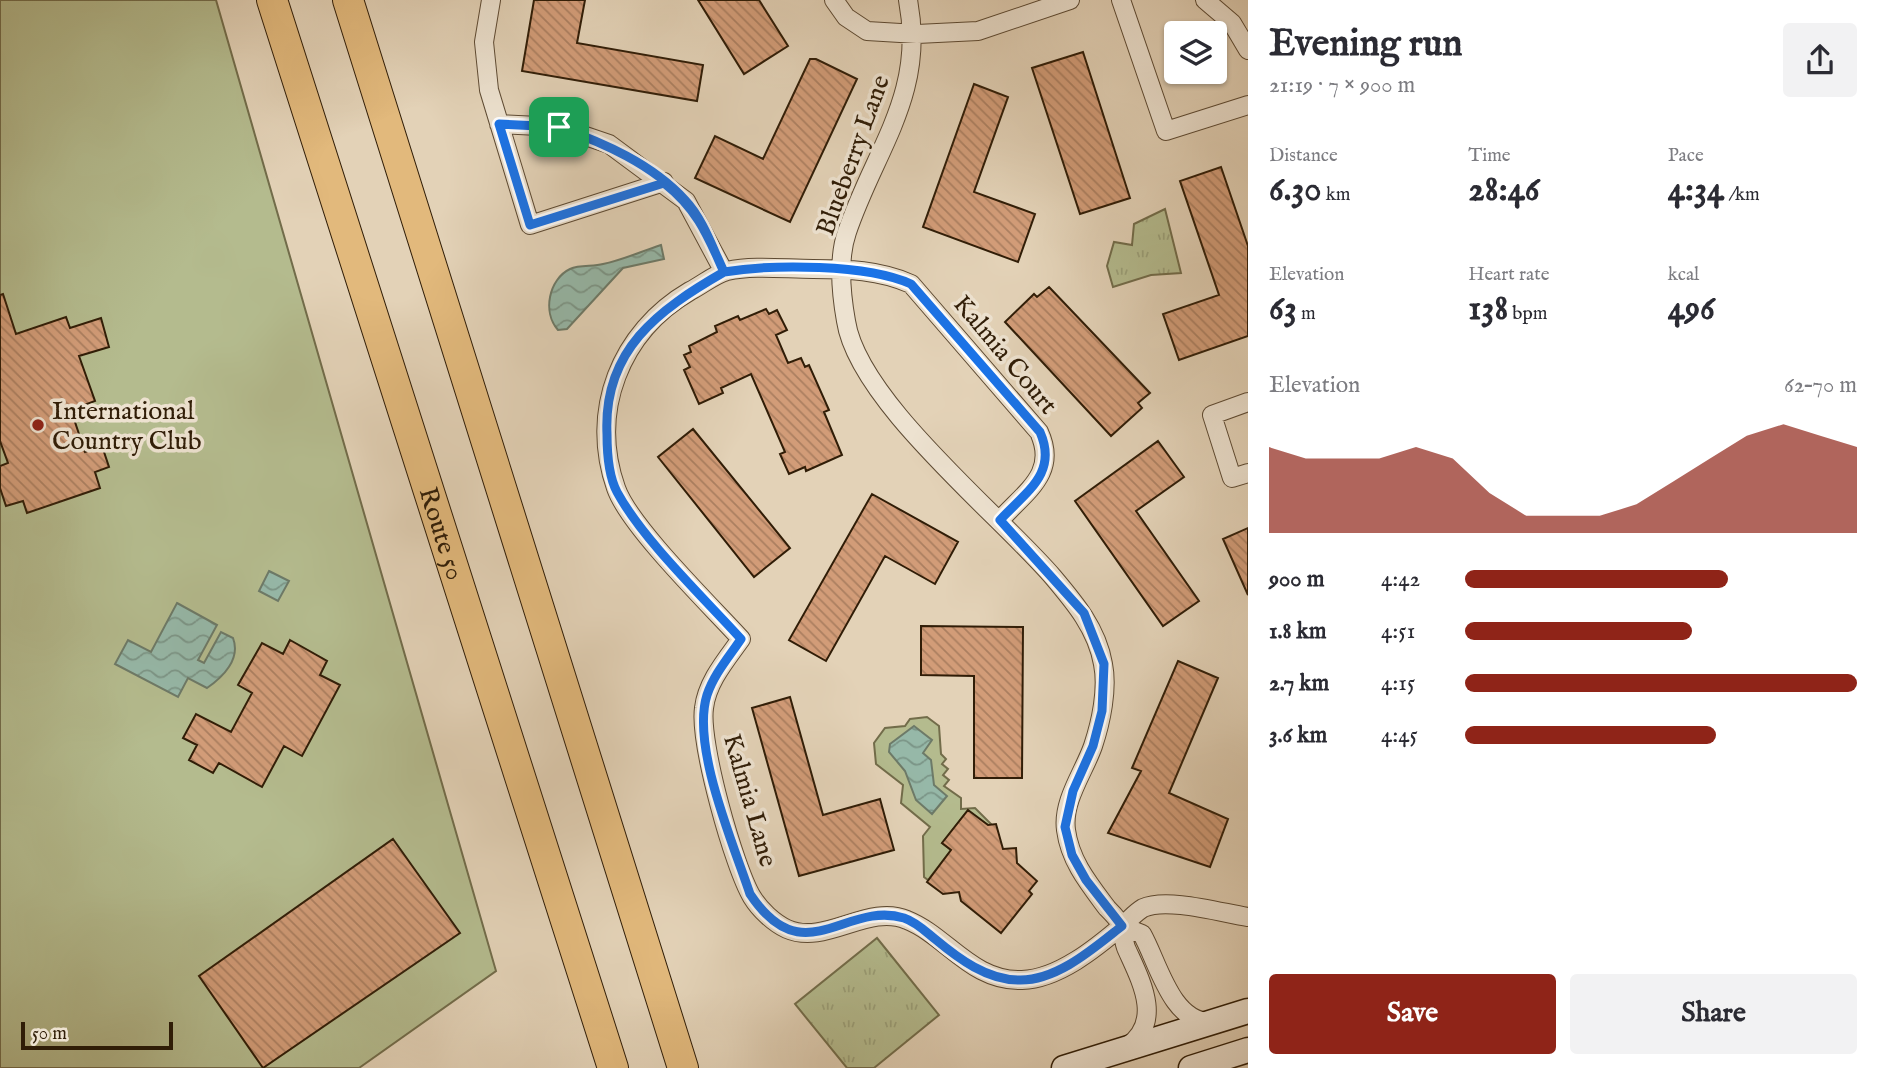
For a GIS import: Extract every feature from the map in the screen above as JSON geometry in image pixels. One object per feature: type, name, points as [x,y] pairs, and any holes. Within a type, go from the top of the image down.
[{"type":"highway","name":"Route 50","points":[[272,0],[613,1068]]},
{"type":"highway","points":[[348,0],[683,1068]]},
{"type":"main road","points":[[1063,1068],[1248,1011]]},
{"type":"main road","points":[[1191,1068],[1248,1050]]},
{"type":"street","points":[[491,0],[484,42],[489,90],[530,225],[664,183]]},
{"type":"street","points":[[834,0],[846,17],[867,31],[911,34],[978,31],[1070,0]]},
{"type":"street","name":"Blueberry Lane","points":[[908,0],[910,69],[904,101],[846,234],[841,269],[846,323],[858,361],[885,399],[1084,613],[1104,664],[1102,711],[1093,746],[1073,791],[1065,827],[1072,855],[1086,880],[1122,926],[1142,933],[1182,1010],[1195,1020],[1222,1020]]},
{"type":"street","points":[[1121,0],[1166,131],[1248,105]]},
{"type":"street","points":[[1205,0],[1233,23],[1248,50]]},
{"type":"street","points":[[499,124],[559,127],[609,144],[686,201],[705,231],[724,272]]},
{"type":"street","name":"Kalmia Lane","points":[[841,269],[724,272],[679,298],[643,330],[622,359],[613,380],[606,428],[608,458],[617,491],[642,527],[741,639],[713,680],[704,708],[703,727],[717,794],[750,894],[760,908],[774,920],[787,929],[804,934],[881,916],[904,918],[984,972],[1020,981],[1037,978],[1059,969],[1122,926]]},
{"type":"street","name":"Kalmia Court","points":[[841,269],[890,274],[911,284],[1040,432],[1047,459],[1042,474],[1000,520]]},
{"type":"street","points":[[1248,402],[1212,415],[1232,478],[1248,473]]},
{"type":"street","points":[[1122,926],[1143,908],[1168,904],[1248,917]]},
{"type":"street","name":"Blueberry Lane","points":[[1109,1056],[1133,1042],[1141,1033],[1148,1007],[1139,972],[1122,937],[1122,926]]},
{"type":"green space","name":"International Country Club","points":[[0,0],[216,0],[496,971],[359,1068],[0,1068]]},
{"type":"green space","points":[[1165,209],[1181,273],[1151,275],[1113,287],[1107,266],[1114,242],[1132,245],[1134,224]]},
{"type":"green space","points":[[927,717],[939,726],[941,754],[946,759],[942,764],[948,769],[943,775],[949,780],[944,786],[961,798],[961,809],[975,808],[992,825],[966,813],[942,843],[951,850],[928,880],[924,877],[923,836],[930,827],[901,803],[903,785],[876,764],[874,743],[885,728],[905,726],[910,719]]},
{"type":"green space","points":[[877,938],[939,1015],[874,1068],[847,1068],[795,1004]]},
{"type":"water","points":[[661,245],[664,259],[623,268],[567,329],[558,330],[553,323],[549,305],[553,288],[563,274],[574,267],[599,265]]},
{"type":"water","points":[[269,571],[289,581],[278,601],[259,591]]},
{"type":"water","points":[[177,603],[217,625],[198,660],[204,663],[221,632],[233,638],[235,646],[233,660],[219,678],[207,688],[188,678],[178,697],[115,664],[128,640],[151,652]]},
{"type":"water","points":[[914,726],[932,740],[923,753],[931,760],[934,785],[947,796],[932,814],[916,800],[905,771],[889,752],[890,744]]},
{"type":"building","points":[[534,0],[585,0],[577,43],[703,65],[697,101],[522,71]]},
{"type":"building","points":[[698,0],[759,0],[788,46],[744,74]]},
{"type":"building","points":[[1083,52],[1130,198],[1080,214],[1032,68]]},
{"type":"building","points":[[810,59],[816,59],[857,79],[790,222],[695,178],[715,136],[763,159]]},
{"type":"building","points":[[974,84],[1008,97],[974,192],[1035,214],[1018,262],[923,227]]},
{"type":"building","points":[[1221,167],[1248,246],[1248,336],[1179,360],[1163,314],[1219,295],[1180,181]]},
{"type":"building","points":[[1049,287],[1150,393],[1138,403],[1142,408],[1111,436],[1005,322],[1034,294],[1037,297]]},
{"type":"building","name":"International Country Club","points":[[3,294],[16,334],[66,317],[70,328],[101,318],[109,347],[79,356],[95,401],[71,410],[85,452],[102,446],[109,467],[95,472],[100,488],[27,513],[23,501],[6,506],[0,488],[0,466],[8,463],[0,441],[0,295]]},
{"type":"building","points":[[766,309],[769,314],[777,310],[787,330],[776,335],[788,363],[801,358],[805,367],[809,365],[829,410],[824,412],[842,455],[806,471],[805,467],[789,474],[780,454],[785,452],[751,374],[721,388],[723,393],[699,404],[684,370],[690,367],[684,355],[691,352],[689,346],[717,332],[715,326],[738,316],[740,320]]},
{"type":"building","points":[[693,429],[790,548],[754,577],[658,457]]},
{"type":"building","points":[[1158,441],[1184,477],[1136,511],[1199,601],[1163,626],[1075,501]]},
{"type":"building","points":[[872,494],[958,542],[935,584],[885,556],[826,661],[789,640]]},
{"type":"building","points":[[1248,528],[1248,595],[1223,539]]},
{"type":"building","points":[[921,626],[1023,627],[1022,778],[974,778],[974,676],[921,675]]},
{"type":"building","points":[[290,640],[327,661],[320,675],[340,685],[302,756],[284,746],[262,787],[219,763],[213,773],[189,760],[197,745],[183,738],[196,714],[231,732],[252,693],[238,685],[262,643],[283,654]]},
{"type":"building","points":[[1178,661],[1218,678],[1169,793],[1228,819],[1210,867],[1108,833],[1141,771],[1132,768]]},
{"type":"building","points":[[790,697],[823,815],[880,799],[894,850],[799,876],[752,708]]},
{"type":"building","points":[[968,810],[988,825],[996,824],[1003,849],[1016,848],[1017,863],[1037,881],[1029,891],[1032,894],[1001,933],[961,901],[959,892],[943,894],[927,882],[951,850],[942,843]]},
{"type":"building","points":[[393,839],[460,933],[263,1068],[199,976]]},
{"type":"place","name":"International Country Club","points":[[38,425]]},
{"type":"route","points":[[559,127],[499,124],[530,225],[664,183],[686,201],[705,231],[724,272],[739,269],[841,269],[890,274],[911,284],[1040,432],[1046,446],[1047,459],[1042,474],[1000,520],[1031,551],[1084,613],[1104,664],[1102,711],[1093,746],[1073,791],[1065,827],[1072,855],[1086,880],[1122,926],[1080,957],[1037,978],[1020,981],[1003,978],[984,972],[951,953],[917,925],[904,918],[881,916],[804,934],[787,929],[774,920],[760,908],[750,894],[724,818],[703,727],[704,708],[713,680],[741,639],[642,527],[617,491],[608,458],[606,428],[613,380],[622,359],[643,330],[679,298],[724,272],[705,231],[686,201],[664,183],[609,144],[559,127]]}]
